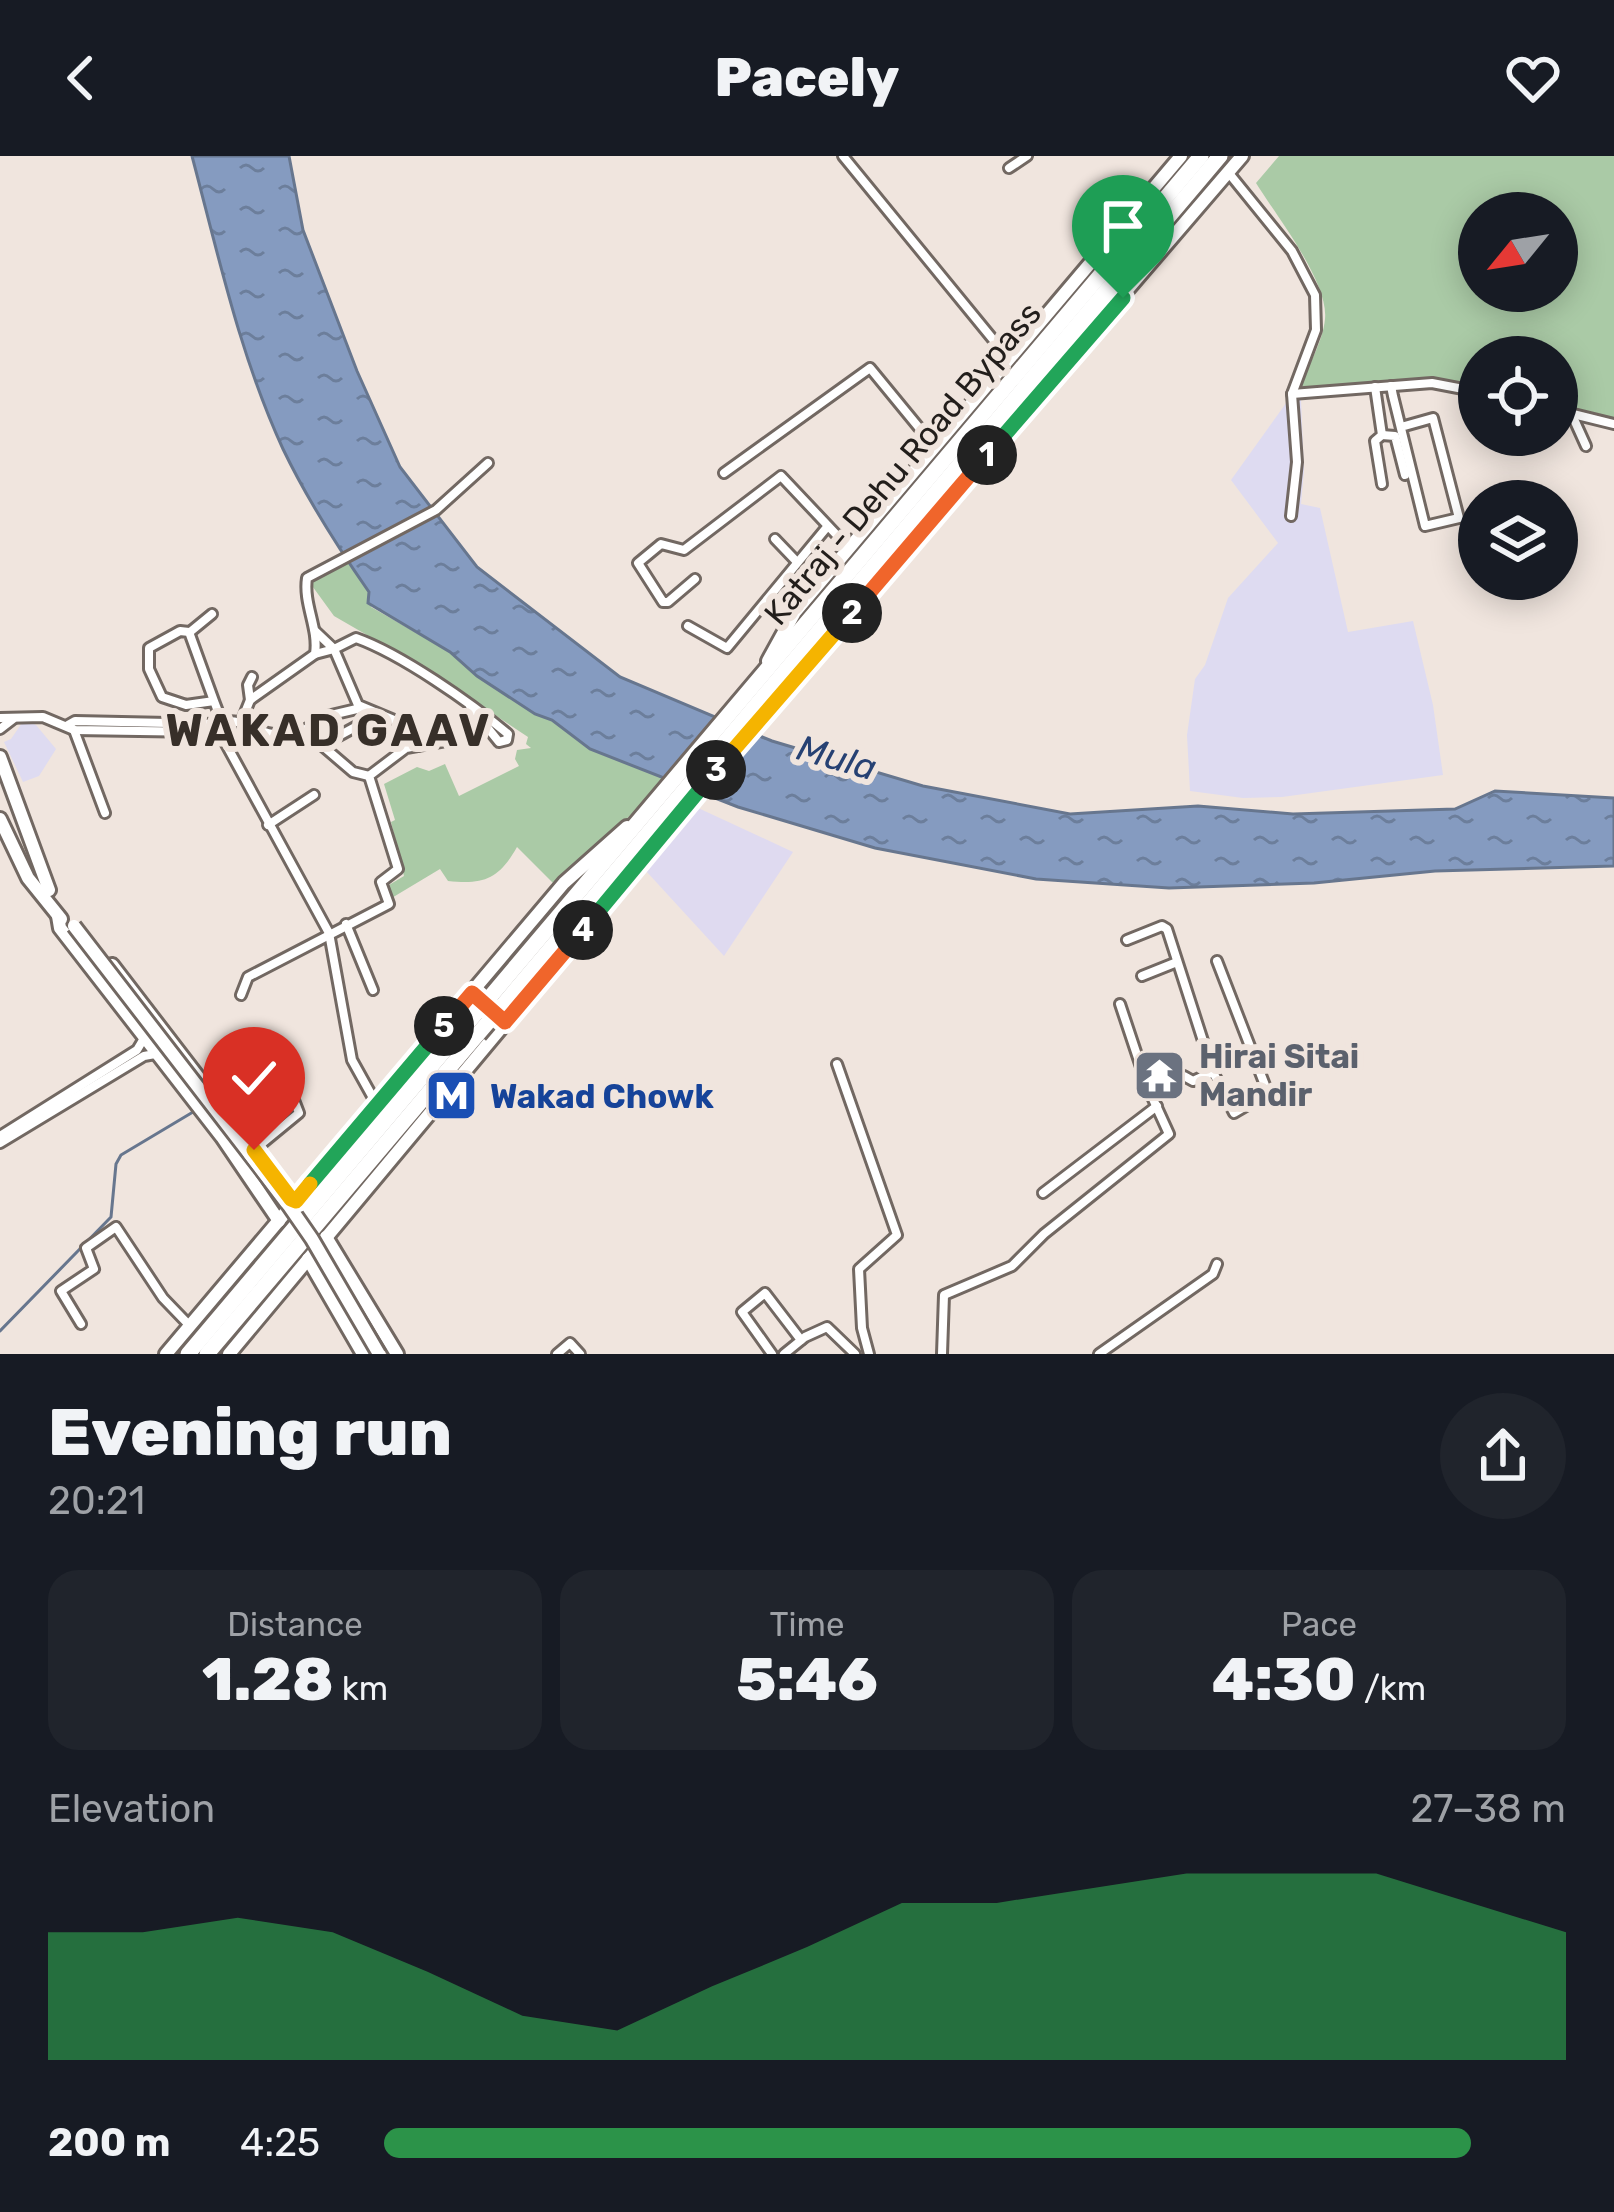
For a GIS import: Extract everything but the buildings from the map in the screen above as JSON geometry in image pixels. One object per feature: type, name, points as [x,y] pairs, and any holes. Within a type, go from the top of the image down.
[{"type":"highway","name":"Katraj - Dehu Road Bypass","points":[[490,1019],[755,700],[1142,213],[1201,156]]},
{"type":"highway","name":"Katraj - Dehu Road Bypass","points":[[755,700],[813,638],[1220,156]]},
{"type":"highway","points":[[806,664],[813,638]]},
{"type":"highway","points":[[188,1354],[284,1227],[490,1019]]},
{"type":"highway","points":[[207,1354],[490,1019]]},
{"type":"main road","points":[[755,700],[795,612],[1009,359],[1142,213],[1181,156]]},
{"type":"main road","points":[[755,700],[806,664],[1242,156]]},
{"type":"main road","points":[[0,757],[44,882],[61,914],[59,928],[222,1137],[284,1227]]},
{"type":"main road","points":[[166,1354],[284,1227],[296,1201],[564,883],[656,816]]},
{"type":"main road","points":[[229,1354],[326,1237],[490,1019],[656,816]]},
{"type":"main road","points":[[2,827],[28,878],[230,1131],[376,1354]]},
{"type":"main road","points":[[61,914],[74,917],[284,1193],[296,1201]]},
{"type":"main road","points":[[467,998],[490,1019]]},
{"type":"main road","points":[[222,1137],[236,1124]]},
{"type":"main road","points":[[326,1237],[397,1354]]},
{"type":"main road","points":[[308,1259],[363,1354]]},
{"type":"main road","points":[[295,1276],[322,1282]]},
{"type":"street","points":[[843,156],[1009,359]]},
{"type":"street","points":[[1009,167],[1027,156]]},
{"type":"street","points":[[1228,172],[1292,251],[1315,295],[1316,330],[1292,394],[1297,462],[1291,516]]},
{"type":"street","points":[[724,472],[870,368],[934,446]]},
{"type":"street","points":[[1292,394],[1432,383],[1458,388]]},
{"type":"street","points":[[1391,386],[1425,526],[1459,518],[1433,418],[1401,427]]},
{"type":"street","points":[[1376,387],[1382,435]]},
{"type":"street","points":[[1578,415],[1614,424]]},
{"type":"street","points":[[1578,428],[1586,446]]},
{"type":"street","points":[[1382,484],[1375,441],[1382,435],[1395,436],[1406,475]]},
{"type":"street","points":[[316,654],[305,583],[311,574],[436,509],[488,463]]},
{"type":"street","points":[[695,579],[664,602],[638,563],[661,544],[684,550],[777,478],[783,478],[849,549]]},
{"type":"street","points":[[688,626],[727,648],[827,527]]},
{"type":"street","points":[[775,539],[797,562]]},
{"type":"street","points":[[212,614],[189,632],[181,631],[149,648],[149,669],[162,697],[186,705],[214,700]]},
{"type":"street","points":[[314,630],[334,649],[361,708]]},
{"type":"street","points":[[189,632],[219,723],[268,826],[329,933],[352,1060],[377,1105]]},
{"type":"street","points":[[250,700],[316,654],[360,638],[470,706],[508,734],[507,740],[499,742],[492,736],[470,706]]},
{"type":"street","points":[[242,720],[252,677]]},
{"type":"street","points":[[71,727],[75,721],[118,732],[242,720],[273,734],[304,730],[327,716],[361,708],[406,725],[418,746]]},
{"type":"street","points":[[0,718],[43,717],[71,727],[105,813]]},
{"type":"street","points":[[0,729],[13,719]]},
{"type":"street","points":[[324,744],[357,726]]},
{"type":"street","points":[[304,730],[352,772],[369,776]]},
{"type":"street","points":[[369,776],[401,751],[446,741]]},
{"type":"street","points":[[241,994],[248,977],[386,907],[381,882],[398,869],[369,776]]},
{"type":"street","points":[[268,826],[314,795]]},
{"type":"street","points":[[346,924],[373,990]]},
{"type":"street","points":[[1127,940],[1164,927],[1213,1072],[1234,1113],[1267,1095],[1217,961]]},
{"type":"street","points":[[1142,976],[1177,962]]},
{"type":"street","points":[[942,1354],[944,1295],[1012,1266],[1167,1137],[1170,1130],[1156,1106],[1120,1004]]},
{"type":"street","points":[[58,1104],[137,1050],[143,1040]]},
{"type":"street","points":[[0,1140],[154,1054]]},
{"type":"street","points":[[837,1064],[898,1235],[859,1269],[862,1328],[869,1354]]},
{"type":"street","points":[[1152,1094],[1184,1076],[1193,1081],[1213,1072]]},
{"type":"street","points":[[254,1150],[299,1113],[286,1082]]},
{"type":"street","points":[[1043,1193],[1156,1106]]},
{"type":"street","points":[[81,1324],[61,1291],[94,1269],[86,1248],[117,1227],[160,1293],[190,1326]]},
{"type":"street","points":[[1100,1354],[1213,1274],[1217,1264]]},
{"type":"street","points":[[772,1354],[742,1312],[766,1293],[801,1340]]},
{"type":"street","points":[[784,1354],[827,1327],[855,1354]]},
{"type":"street","points":[[557,1354],[569,1343],[580,1354]]},
{"type":"shaded area","points":[[1289,399],[1301,400],[1301,504],[1320,508],[1348,632],[1413,621],[1443,775],[1282,797],[1190,791],[1187,735],[1195,679],[1205,665],[1228,598],[1278,543],[1231,480]]},
{"type":"shaded area","points":[[24,720],[36,725],[56,749],[39,776],[23,782],[4,742]]},
{"type":"shaded area","points":[[696,807],[793,852],[724,956],[646,871]]},
{"type":"green space","points":[[1279,156],[1614,156],[1614,421],[1578,413],[1578,336],[1458,336],[1458,386],[1417,379],[1298,391],[1321,337],[1324,304],[1287,230],[1256,183]]},
{"type":"green space","points":[[347,560],[369,592],[371,607],[450,652],[477,676],[552,720],[590,749],[663,778],[556,886],[517,847],[489,878],[448,881],[440,869],[390,899],[384,888],[404,876],[384,784],[417,767],[429,771],[445,764],[459,796],[519,766],[517,750],[531,748],[526,744],[528,737],[334,616],[310,583]]},
{"type":"water","points":[[192,156],[289,156],[303,230],[400,467],[477,567],[620,677],[772,741],[923,786],[1070,814],[1198,806],[1293,814],[1455,809],[1495,791],[1614,798],[1614,866],[1435,871],[1314,883],[1169,888],[1036,879],[875,848],[738,807],[590,749],[552,720],[477,676],[450,652],[368,603],[369,592],[312,504],[268,414],[231,304]]},
{"type":"waterway","points":[[0,1331],[111,1217],[121,1155],[193,1112]]},
{"type":"place","name":"Hirai Sitai Mandir","points":[[1160,1075]]},
{"type":"place","name":"Wakad Chowk","points":[[451,1096]]},
{"type":"district","name":"WAKAD GAAV","points":[[329,730]]},
{"type":"route","points":[[254,1150],[284,1193],[296,1201],[472,993],[505,1022],[763,714],[1123,298]]},
{"type":"water label","name":"Mula","points":[[837,757]]}]
